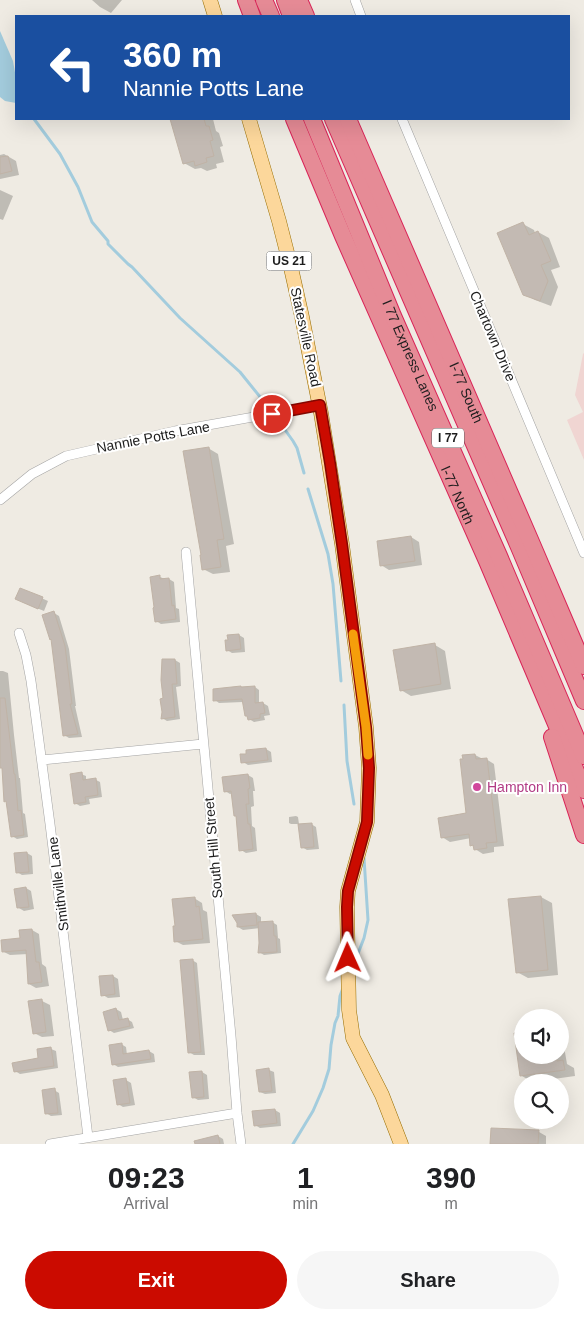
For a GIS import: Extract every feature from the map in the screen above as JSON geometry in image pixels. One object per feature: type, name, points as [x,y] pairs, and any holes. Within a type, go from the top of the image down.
[{"type":"highway","points":[[246,0],[252,15]]},
{"type":"highway","points":[[264,0],[271,15]]},
{"type":"highway","points":[[285,0],[292,15]]},
{"type":"highway","points":[[299,0],[306,15]]},
{"type":"highway","name":"I-77 North","points":[[294,120],[350,253],[449,474],[584,790]]},
{"type":"highway","name":"I 77 Express Lanes","points":[[312,120],[393,316],[499,556],[584,756]]},
{"type":"highway","name":"I 77 Express Lanes","points":[[334,120],[584,701]]},
{"type":"highway","name":"I-77 South","points":[[348,120],[584,666]]},
{"type":"highway","points":[[524,647],[584,835]]},
{"type":"main road","points":[[210,0],[216,15]]},
{"type":"main road","name":"Statesville Road","points":[[249,120],[291,268],[320,405],[342,544],[366,727],[368,760],[367,822],[348,891],[347,907],[349,1010],[353,1038],[382,1094],[401,1144]]},
{"type":"street","points":[[355,0],[361,15]]},
{"type":"street","name":"Chartown Drive","points":[[402,120],[584,553]]},
{"type":"street","name":"Nannie Potts Lane","points":[[0,500],[32,474],[66,456],[175,432],[320,405]]},
{"type":"street","name":"South Hill Street","points":[[186,552],[241,1144]]},
{"type":"street","name":"Smithville Lane","points":[[19,632],[26,655],[42,760],[88,1137]]},
{"type":"street","points":[[42,760],[203,744]]},
{"type":"street","points":[[50,1144],[237,1113]]},
{"type":"shaded area","points":[[584,353],[584,460],[567,420],[583,412],[575,395]]},
{"type":"water","points":[[0,31],[13,61],[15,103],[5,101],[0,97]]},
{"type":"building","points":[[170,120],[204,120],[206,126],[209,126],[213,140],[210,141],[214,156],[206,158],[207,162],[195,166],[194,161],[183,164]]},
{"type":"building","points":[[8,156],[12,171],[0,174],[0,157]]},
{"type":"building","points":[[523,222],[529,235],[538,231],[551,261],[541,265],[548,281],[540,301],[523,295],[497,233]]},
{"type":"building","points":[[209,447],[224,539],[217,540],[221,567],[202,570],[183,451]]},
{"type":"building","points":[[411,536],[415,561],[380,566],[377,541]]},
{"type":"building","points":[[160,575],[160,579],[169,578],[172,606],[174,605],[176,619],[155,622],[150,577]]},
{"type":"building","points":[[20,588],[43,597],[38,609],[15,599]]},
{"type":"building","points":[[54,611],[65,646],[72,704],[70,704],[78,734],[63,736],[51,639],[42,615]]},
{"type":"building","points":[[239,634],[241,649],[226,651],[225,640],[228,640],[227,635]]},
{"type":"building","points":[[435,643],[441,684],[400,691],[393,650]]},
{"type":"building","points":[[162,659],[175,659],[177,684],[172,684],[175,717],[161,719],[160,699],[163,698],[161,680]]},
{"type":"building","points":[[255,686],[255,703],[263,702],[265,713],[260,714],[260,718],[248,720],[247,716],[245,716],[242,699],[213,701],[213,689]]},
{"type":"building","points":[[0,698],[5,698],[18,811],[21,810],[24,835],[11,837],[6,801],[4,802],[2,768],[0,768]]},
{"type":"building","points":[[266,748],[268,760],[241,763],[240,754],[246,754],[246,750]]},
{"type":"building","name":"Hampton Inn","points":[[475,754],[476,759],[487,758],[497,842],[486,843],[487,848],[474,850],[473,845],[470,846],[469,834],[441,838],[438,818],[466,813],[460,759],[463,759],[462,755]]},
{"type":"building","points":[[82,772],[83,780],[96,778],[98,795],[85,797],[86,802],[74,804],[70,774]]},
{"type":"building","points":[[248,774],[250,788],[248,789],[249,804],[246,804],[253,849],[239,851],[236,816],[234,816],[231,791],[224,792],[222,777]]},
{"type":"building","points":[[312,823],[314,847],[301,848],[298,824]]},
{"type":"building","points":[[27,852],[29,872],[16,873],[14,853]]},
{"type":"building","points":[[26,887],[29,907],[17,908],[14,889]]},
{"type":"building","points":[[541,896],[548,970],[516,973],[508,899]]},
{"type":"building","points":[[195,897],[196,907],[199,906],[203,939],[174,942],[173,926],[175,926],[172,899]]},
{"type":"building","points":[[256,913],[257,925],[237,927],[237,923],[232,915]]},
{"type":"building","points":[[273,921],[277,952],[258,953],[258,922]]},
{"type":"building","points":[[32,929],[36,962],[39,962],[42,982],[28,984],[26,950],[2,952],[1,940],[20,938],[19,930]]},
{"type":"building","points":[[193,959],[201,1052],[188,1053],[180,960]]},
{"type":"building","points":[[113,975],[115,994],[101,996],[99,976]]},
{"type":"building","points":[[42,999],[46,1032],[33,1034],[28,1001]]},
{"type":"building","points":[[116,1008],[119,1020],[128,1018],[130,1026],[108,1031],[103,1012]]},
{"type":"building","points":[[122,1043],[123,1054],[149,1050],[151,1059],[112,1065],[109,1045]]},
{"type":"building","points":[[51,1047],[54,1066],[14,1072],[12,1063],[38,1058],[37,1049]]},
{"type":"building","points":[[518,1064],[564,1064],[565,1070],[535,1074],[520,1074]]},
{"type":"building","points":[[269,1068],[272,1091],[259,1092],[256,1070]]},
{"type":"building","points":[[202,1071],[204,1097],[192,1098],[189,1072]]},
{"type":"building","points":[[126,1078],[130,1103],[117,1105],[113,1080]]},
{"type":"building","points":[[55,1088],[58,1113],[45,1114],[42,1090]]},
{"type":"building","points":[[275,1109],[277,1123],[254,1126],[252,1111]]},
{"type":"building","points":[[491,1128],[539,1130],[538,1144],[490,1144]]},
{"type":"building","points":[[218,1135],[220,1144],[195,1144],[194,1141]]},
{"type":"waterway","points":[[35,120],[60,154],[78,187],[92,222],[108,241],[108,244],[180,318],[240,372],[293,441],[297,448],[304,473]]},
{"type":"waterway","points":[[308,489],[328,554],[333,584],[341,681]]},
{"type":"waterway","points":[[344,705],[347,761],[354,804]]},
{"type":"waterway","points":[[354,964],[364,938],[368,920],[364,858]]},
{"type":"waterway","points":[[293,1144],[313,1111],[323,1088],[329,1069],[331,1045],[343,988]]},
{"type":"slow traffic","points":[[353,634],[368,755]]},
{"type":"place","name":"Hampton Inn","points":[[477,787]]},
{"type":"route","points":[[272,414],[320,405],[342,544],[366,727],[369,768],[367,822],[348,891],[348,958]]}]
